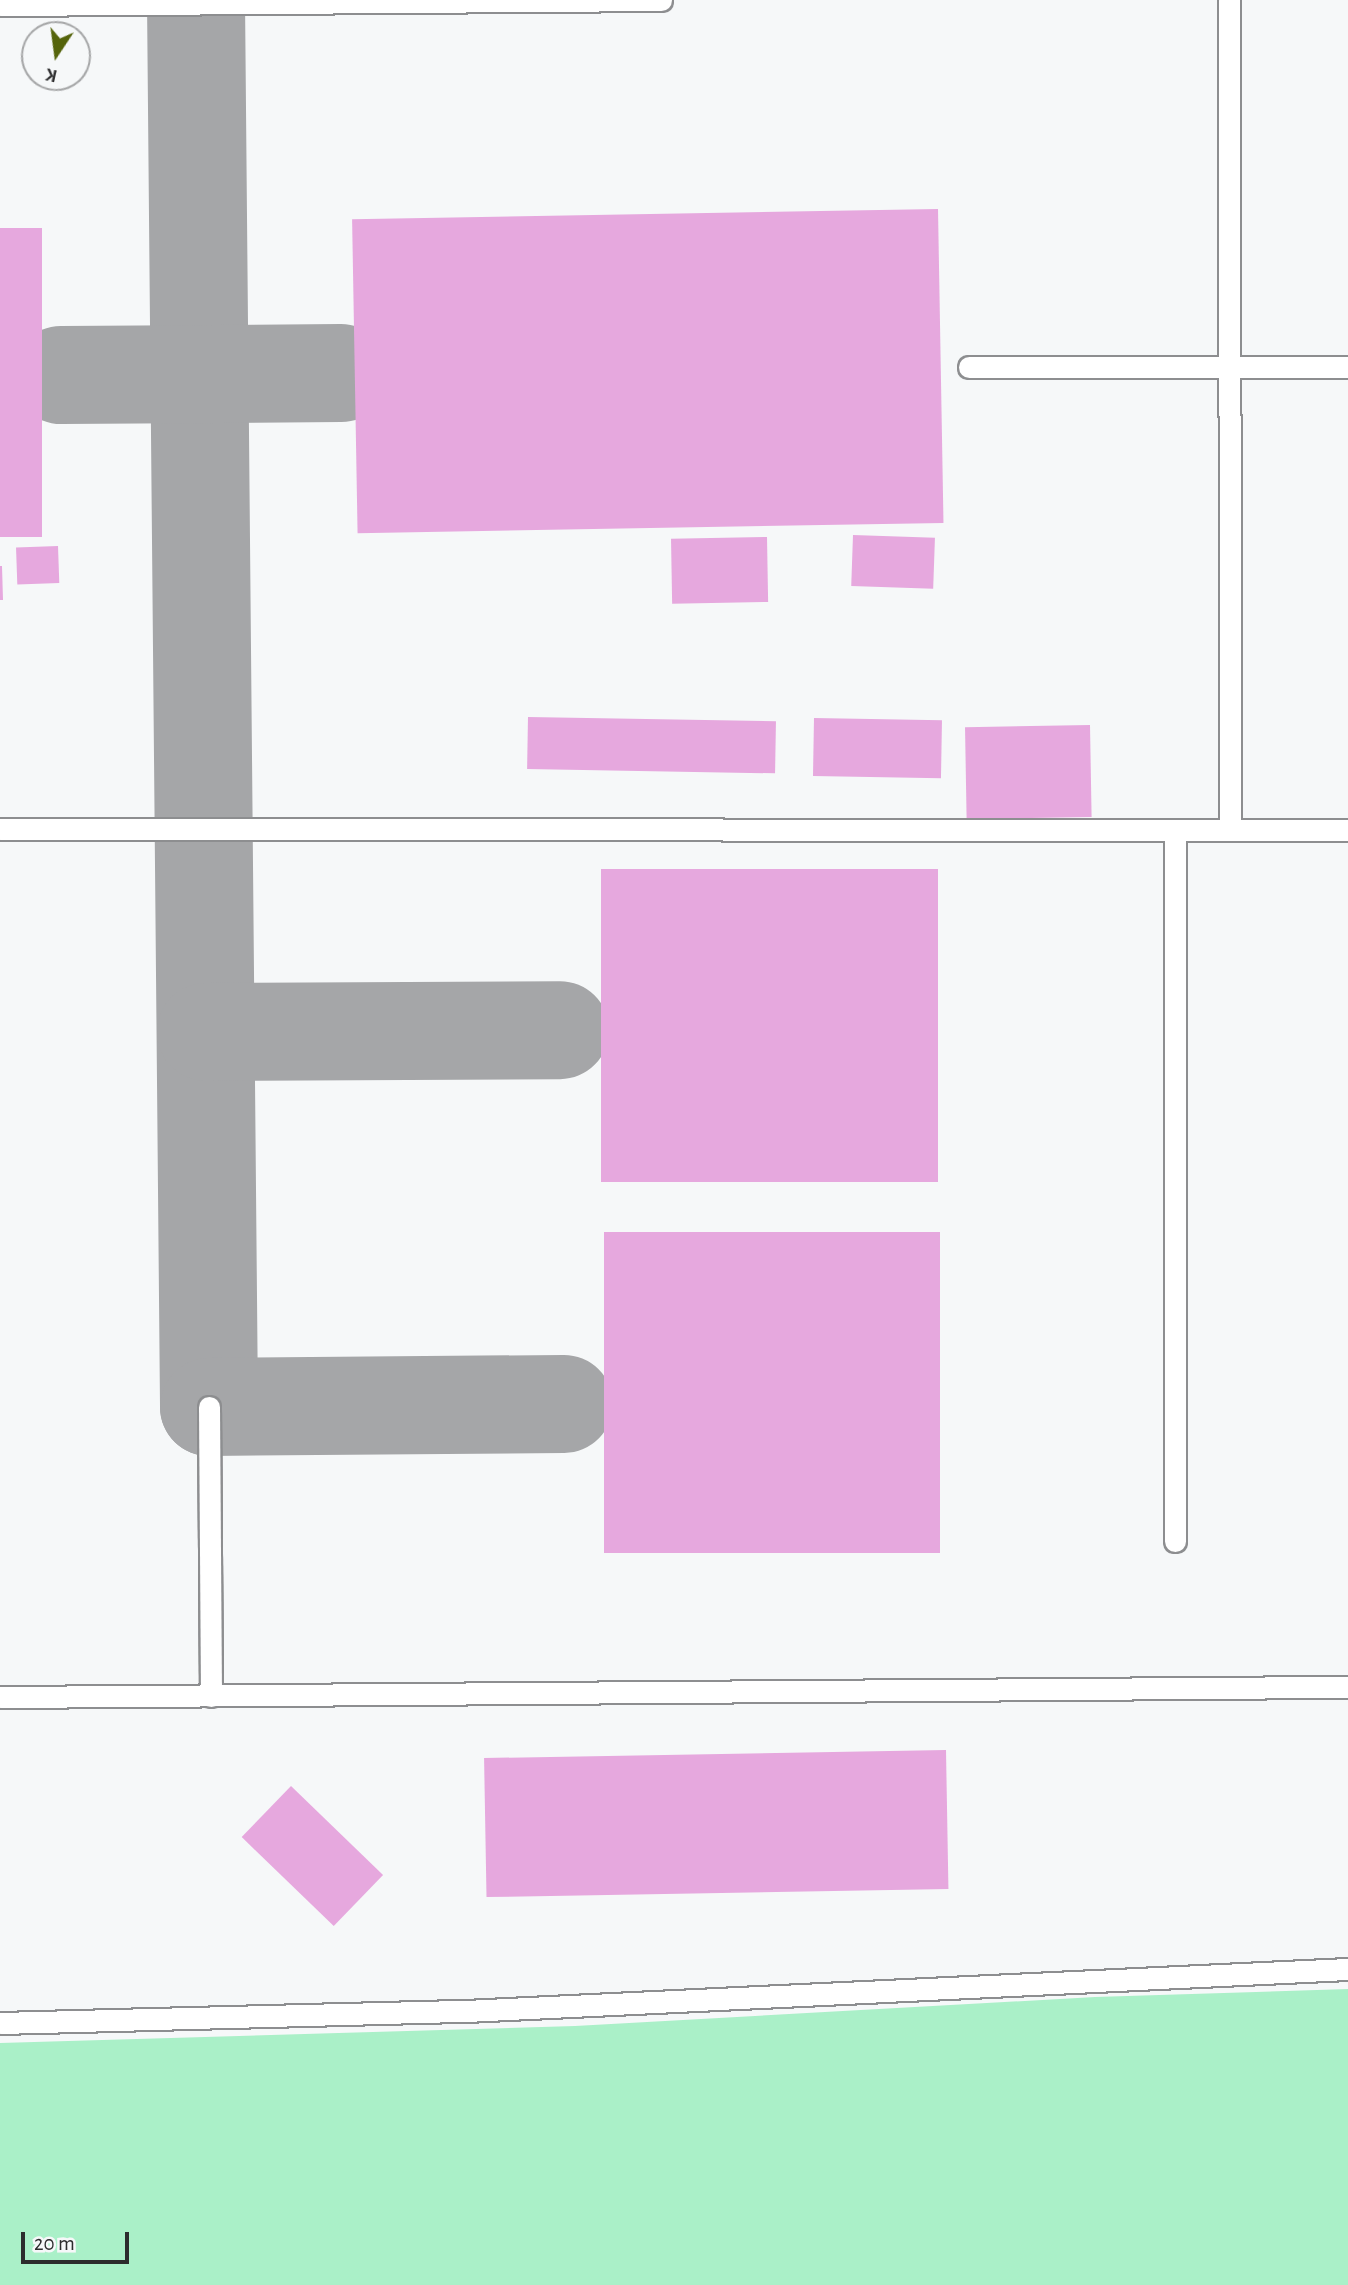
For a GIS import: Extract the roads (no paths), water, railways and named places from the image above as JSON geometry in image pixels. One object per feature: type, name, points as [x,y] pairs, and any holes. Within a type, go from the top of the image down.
[{"type":"lane","points":[[0,5],[661,0]]},
{"type":"lane","points":[[1229,0],[1230,830]]},
{"type":"lane","points":[[969,367],[1348,368]]},
{"type":"lane","points":[[0,830],[1348,830]]},
{"type":"lane","points":[[1175,831],[1175,1541]]},
{"type":"lane","points":[[209,1407],[211,1696]]},
{"type":"lane","points":[[0,1697],[1348,1687]]},
{"type":"lane","points":[[0,2023],[466,2011],[1348,1969]]}]
